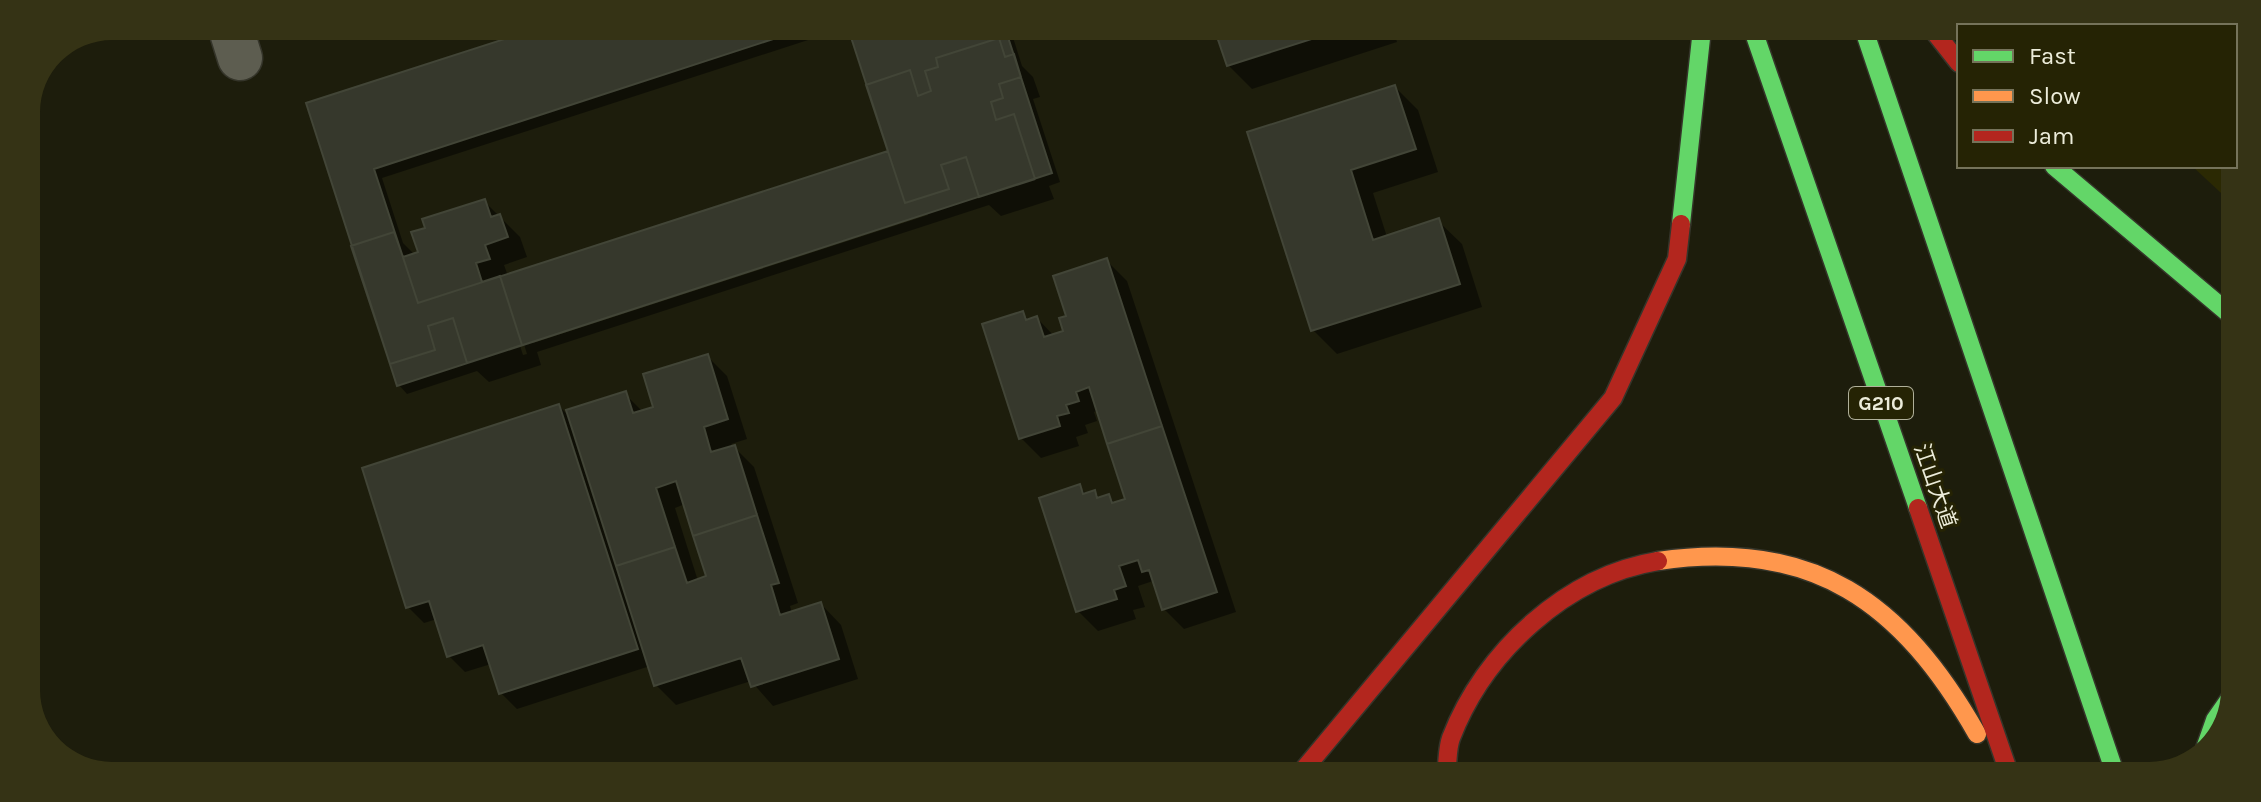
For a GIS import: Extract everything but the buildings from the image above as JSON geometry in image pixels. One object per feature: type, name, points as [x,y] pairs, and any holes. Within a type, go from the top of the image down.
[{"type":"highway","points":[[1310,762],[1613,398],[1677,259],[1701,40]]},
{"type":"highway","name":"江山大道","points":[[1756,40],[2005,762]]},
{"type":"highway","points":[[1867,40],[2111,762]]},
{"type":"highway","points":[[1941,40],[1957,60]]},
{"type":"highway","points":[[2056,168],[2221,307]]},
{"type":"highway","points":[[1447,762],[1450,739],[1481,678],[1519,635],[1568,596],[1619,570],[1683,556],[1756,557],[1815,573],[1876,609],[1921,649],[1952,691],[1991,762]]},
{"type":"shaded area","points":[[2194,168],[2221,168],[2221,193]]},
{"type":"traffic: fast","points":[[1681,224],[1701,40]]},
{"type":"traffic: fast","points":[[1756,40],[1918,508]]},
{"type":"traffic: fast","points":[[1867,40],[2111,762]]},
{"type":"traffic: fast","points":[[2056,168],[2221,307]]},
{"type":"traffic: slow","points":[[1658,561],[1713,556],[1763,560],[1807,571],[1848,589],[1884,615],[1917,648],[1948,688],[1977,734]]},
{"type":"traffic: jam","points":[[1941,40],[1957,60]]},
{"type":"traffic: jam","points":[[1310,762],[1613,398],[1677,259],[1681,224]]},
{"type":"traffic: jam","points":[[1918,508],[2005,762]]},
{"type":"traffic: jam","points":[[1448,762],[1450,742],[1484,676],[1532,623],[1591,583],[1624,569],[1658,561]]}]
